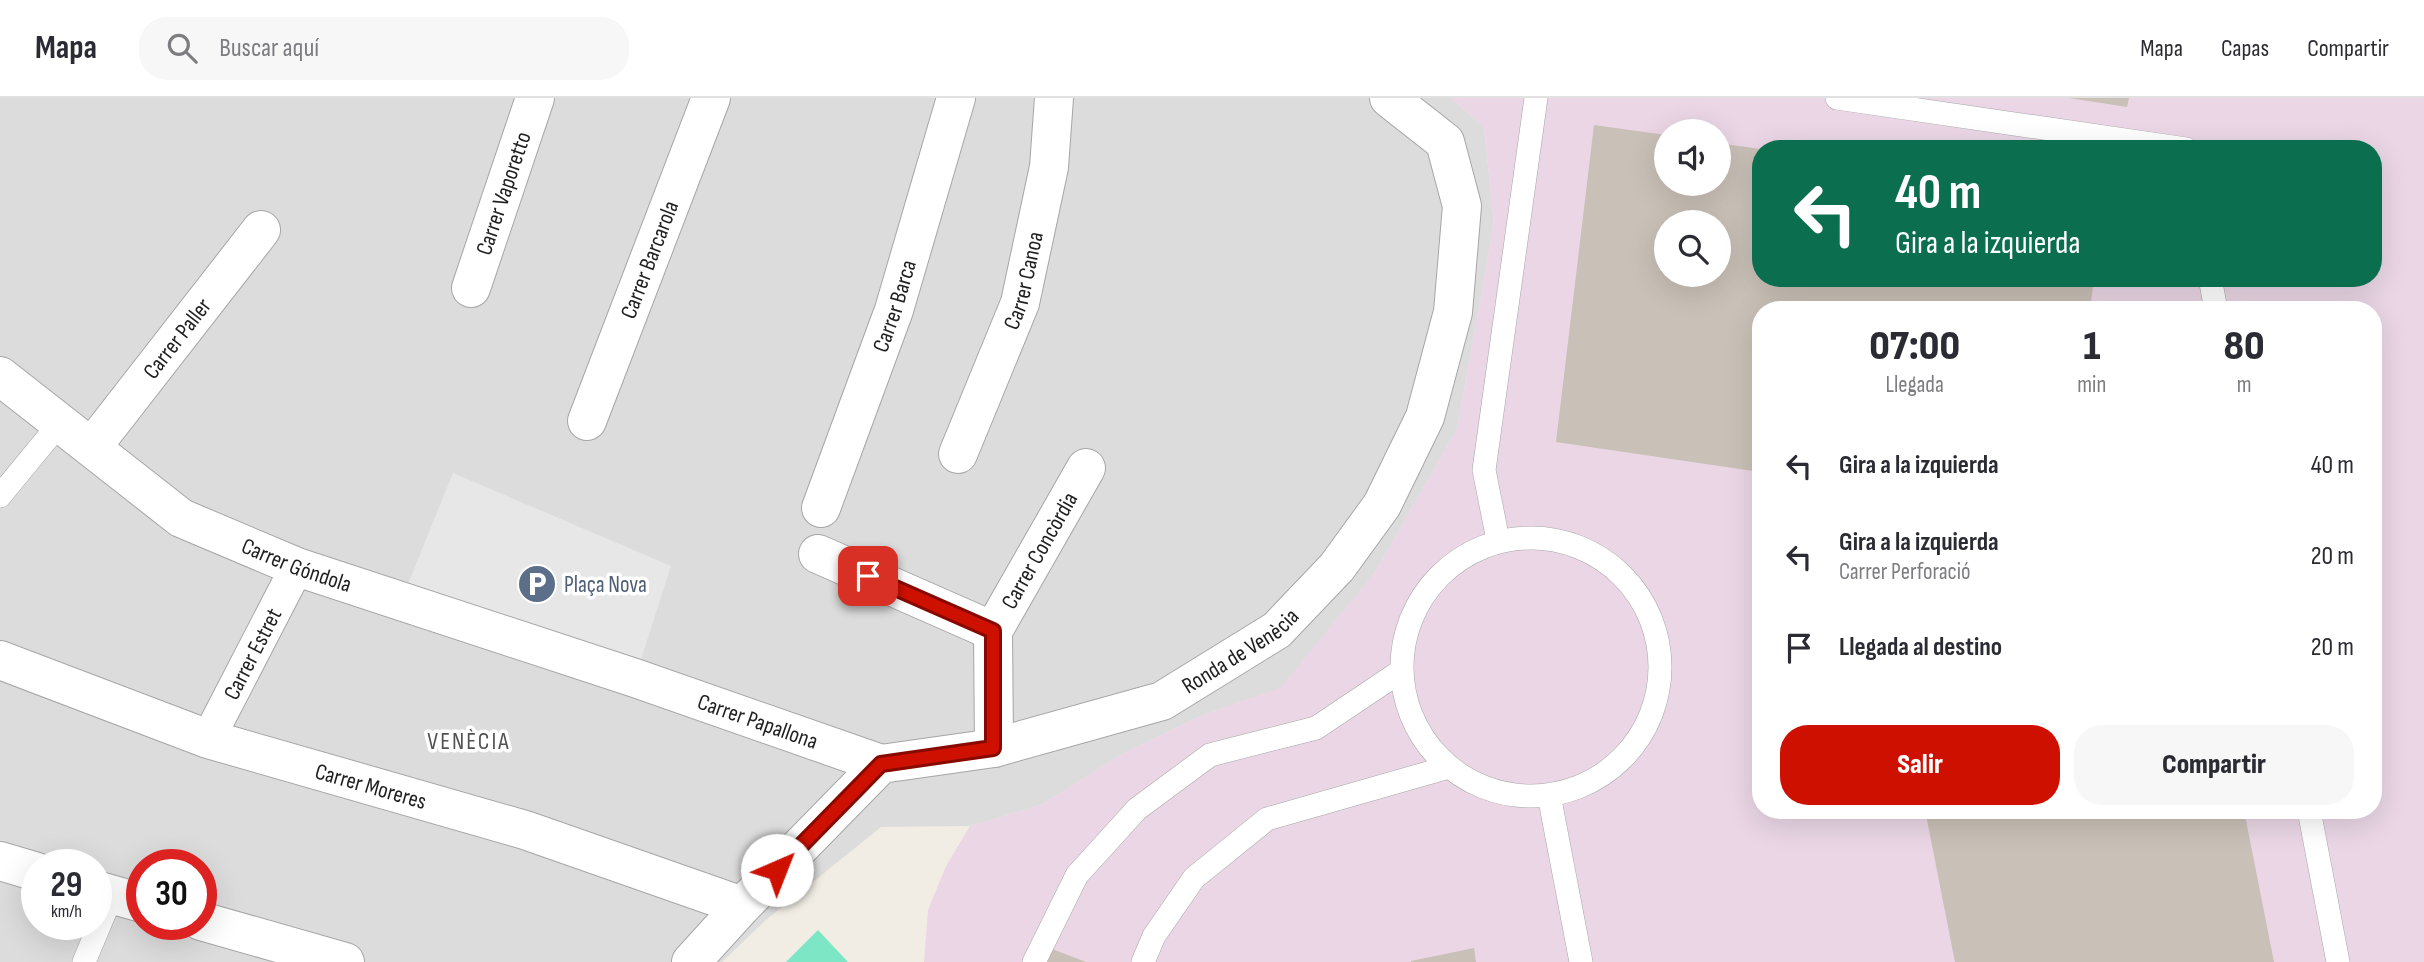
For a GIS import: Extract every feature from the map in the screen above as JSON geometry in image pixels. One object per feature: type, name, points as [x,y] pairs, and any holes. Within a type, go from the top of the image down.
[{"type":"street","name":"Carrer Vaporetto","points":[[471,288],[535,98]]},
{"type":"street","name":"Carrer Barcarola","points":[[587,421],[711,98]]},
{"type":"street","name":"Carrer Barca","points":[[821,508],[894,310],[956,98]]},
{"type":"street","name":"Carrer Canoa","points":[[958,454],[1020,303],[1049,167],[1054,98]]},
{"type":"street","name":"Ronda de Venècia","points":[[881,764],[993,748],[1162,701],[1277,630],[1337,567],[1382,505],[1425,417],[1453,312],[1462,206],[1445,142],[1389,98]]},
{"type":"street","name":"Carrer Paller","points":[[92,447],[261,230]]},
{"type":"street","name":"Carrer Góndola","points":[[0,376],[181,518],[298,567],[635,678]]},
{"type":"street","name":"Carrer Concòrdia","points":[[993,631],[1086,468]]},
{"type":"street","points":[[818,554],[993,631],[993,748]]},
{"type":"street","name":"Carrer Estret","points":[[208,739],[298,567]]},
{"type":"street","name":"Carrer Moreres","points":[[0,660],[208,739],[525,830],[742,906]]},
{"type":"street","name":"Carrer Papallona","points":[[635,678],[881,764]]},
{"type":"street","points":[[691,962],[881,764]]},
{"type":"street","points":[[0,861],[21,867]]},
{"type":"street","points":[[217,925],[345,962]]},
{"type":"lane","points":[[1498,540],[1484,470],[1536,98]]},
{"type":"lane","points":[[1838,98],[2125,140]]},
{"type":"lane","points":[[0,496],[60,423]]},
{"type":"lane","points":[[1540,537],[1581,546],[1617,569],[1644,602],[1659,641],[1660,684],[1648,724],[1624,759],[1590,783],[1549,795],[1514,796],[1479,786],[1450,767],[1424,740],[1407,707],[1401,671],[1407,628],[1426,589],[1458,559],[1498,540],[1540,537]]},
{"type":"lane","points":[[1034,962],[1077,875],[1137,809],[1210,755],[1315,728],[1401,671]]},
{"type":"lane","points":[[1143,962],[1154,936],[1194,878],[1267,819],[1450,767]]},
{"type":"lane","points":[[1549,795],[1581,962]]},
{"type":"lane","points":[[2311,819],[2338,962]]},
{"type":"lane","points":[[83,962],[117,896]]},
{"type":"shaded area","points":[[0,98],[1451,98],[1484,127],[1494,224],[1457,429],[1374,574],[1281,688],[1203,715],[1124,753],[1041,805],[970,826],[881,827],[767,919],[722,962],[0,962]]},
{"type":"shaded area","points":[[1451,98],[2424,98],[2424,962],[924,962],[928,910],[946,866],[970,826],[1041,805],[1124,753],[1203,715],[1280,688],[1374,574],[1457,429],[1494,224],[1484,127]]},
{"type":"shaded area","name":"Plaça Nova","points":[[453,473],[671,566],[635,678],[401,601]]},
{"type":"green space","points":[[818,930],[848,962],[786,962]]},
{"type":"building","points":[[2069,98],[2129,98],[2127,107]]},
{"type":"building","points":[[1594,125],[1654,133],[1654,196],[1731,196],[1731,145],[1752,148],[1752,287],[2093,287],[2091,301],[1752,301],[1752,471],[1556,442]]},
{"type":"building","points":[[1927,819],[2246,819],[2274,962],[1955,962]]},
{"type":"building","points":[[1039,944],[1086,962],[1031,962]]},
{"type":"building","points":[[1474,948],[1476,962],[1411,962],[1411,961]]},
{"type":"place","name":"Plaça Nova","points":[[537,584]]},
{"type":"district","name":"VENÈCIA","points":[[469,741]]},
{"type":"route","points":[[777,870],[881,764],[993,748],[993,631],[868,576]]}]
